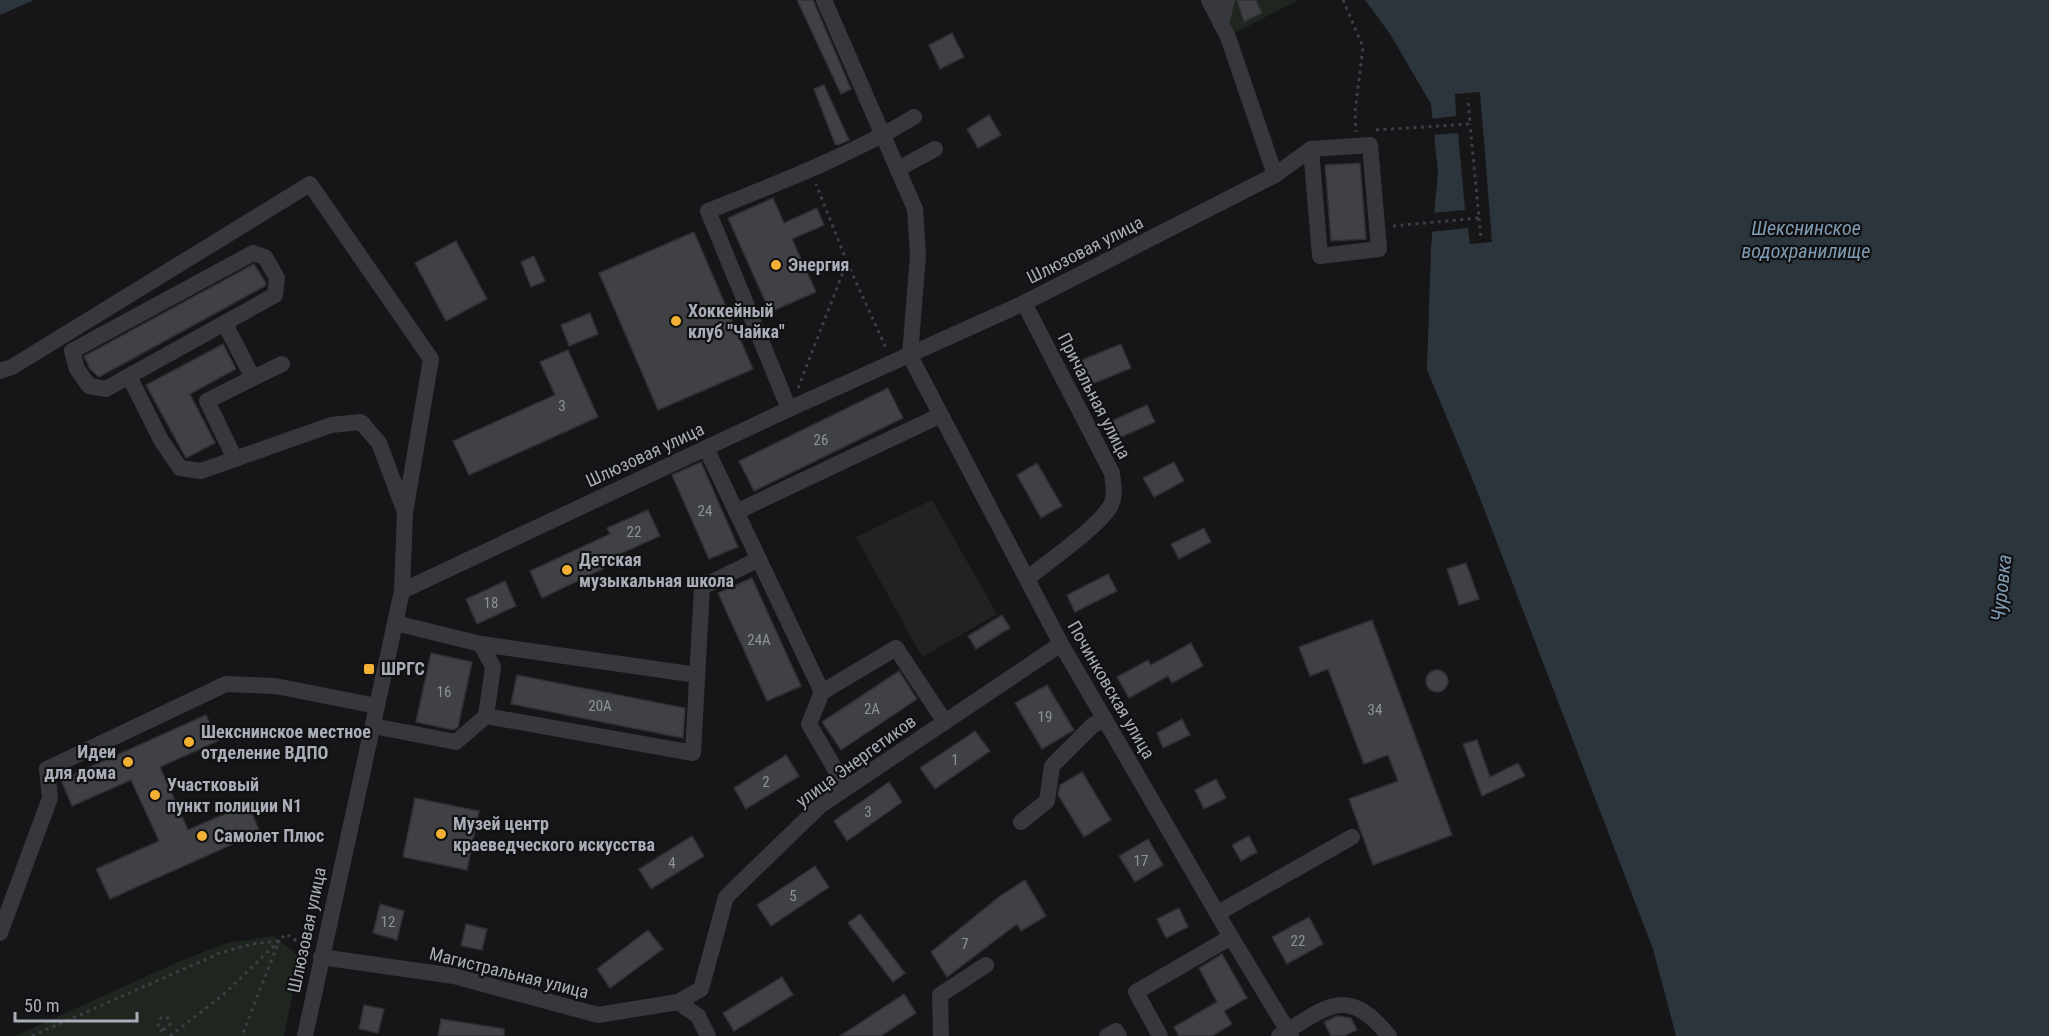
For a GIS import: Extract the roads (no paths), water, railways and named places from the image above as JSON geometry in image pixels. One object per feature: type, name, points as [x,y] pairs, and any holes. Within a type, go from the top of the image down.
[{"type":"street","points":[[824,0],[851,66],[885,135],[915,209],[918,255],[910,356]]},
{"type":"street","points":[[1209,0],[1221,24],[1275,175]]},
{"type":"street","points":[[1221,24],[1227,0]]},
{"type":"street","points":[[789,409],[708,211],[810,170],[885,135],[914,117]]},
{"type":"street","points":[[1356,139],[1370,145],[1379,249],[1320,256],[1311,149],[1356,139]]},
{"type":"street","points":[[898,170],[935,149]]},
{"type":"street","name":"Шлюзовая улица","points":[[305,1036],[402,591],[789,409],[1024,303],[1275,175],[1311,149]]},
{"type":"street","points":[[0,371],[12,367],[310,184],[431,359],[405,513],[402,591]]},
{"type":"street","points":[[253,253],[265,257],[277,278],[275,295],[129,376],[106,389],[89,386],[76,369],[72,351],[253,253]]},
{"type":"street","name":"Причальная улица","points":[[1024,303],[1112,473],[1115,492],[1111,506],[1095,522],[1027,579]]},
{"type":"street","points":[[225,324],[253,378]]},
{"type":"street","name":"Починковская улица","points":[[910,356],[1061,644],[1286,1034]]},
{"type":"street","points":[[235,459],[207,401],[282,364]]},
{"type":"street","points":[[129,376],[161,440],[180,468],[201,471],[331,425],[361,422],[379,443],[405,513]]},
{"type":"street","points":[[736,512],[940,415]]},
{"type":"street","points":[[706,448],[822,692]]},
{"type":"street","points":[[486,716],[693,753],[702,587],[759,559]]},
{"type":"street","points":[[395,622],[481,644],[698,675]]},
{"type":"street","points":[[373,726],[456,742],[486,716],[493,667],[481,644]]},
{"type":"street","name":"улица Энергетиков","points":[[678,1002],[701,989],[726,897],[821,805],[1061,644]]},
{"type":"street","points":[[846,788],[808,724],[822,692],[896,648],[945,722]]},
{"type":"street","points":[[0,933],[50,798],[47,769],[226,684],[275,686],[377,706]]},
{"type":"street","points":[[1021,822],[1047,801],[1052,766],[1093,725],[1105,719]]},
{"type":"street","points":[[1218,913],[1352,837]]},
{"type":"street","points":[[1160,1036],[1136,992],[1231,937]]},
{"type":"street","name":"Магистральная улица","points":[[321,957],[454,976],[598,1015],[678,1002]]},
{"type":"street","points":[[941,1036],[940,995],[986,965]]},
{"type":"street","points":[[678,1002],[698,1016],[708,1036]]},
{"type":"street","points":[[1286,1034],[1329,1005],[1346,1005],[1367,1012],[1389,1036]]},
{"type":"street","points":[[1107,1036],[1116,1031],[1119,1036]]},
{"type":"water","points":[[0,0],[34,0],[0,15]]},
{"type":"water","points":[[1365,0],[2049,0],[2049,1036],[1676,1036],[1653,949],[1476,488],[1427,370],[1431,247],[1438,172],[1431,104],[1390,34]]},
{"type":"place","name":"Энергия","points":[[776,265]]},
{"type":"place","name":"Хоккейный клуб \"Чайка\"","points":[[676,321]]},
{"type":"place","name":"Детская музыкальная школа","points":[[567,570]]},
{"type":"place","name":"ШРГС","points":[[369,669]]},
{"type":"place","name":"Шекснинское местное отделение ВДПО","points":[[189,742]]},
{"type":"place","name":"Идеи для дома","points":[[128,762]]},
{"type":"place","name":"Участковый пункт полиции N1","points":[[155,795]]},
{"type":"place","name":"Музей центр краеведческого искусства","points":[[441,834]]},
{"type":"place","name":"Самолет Плюс","points":[[202,836]]},
{"type":"water label","name":"Шекснинское водохранилище","points":[[1806,240]]},
{"type":"water label","name":"Чуровка","points":[[2001,588]]}]
